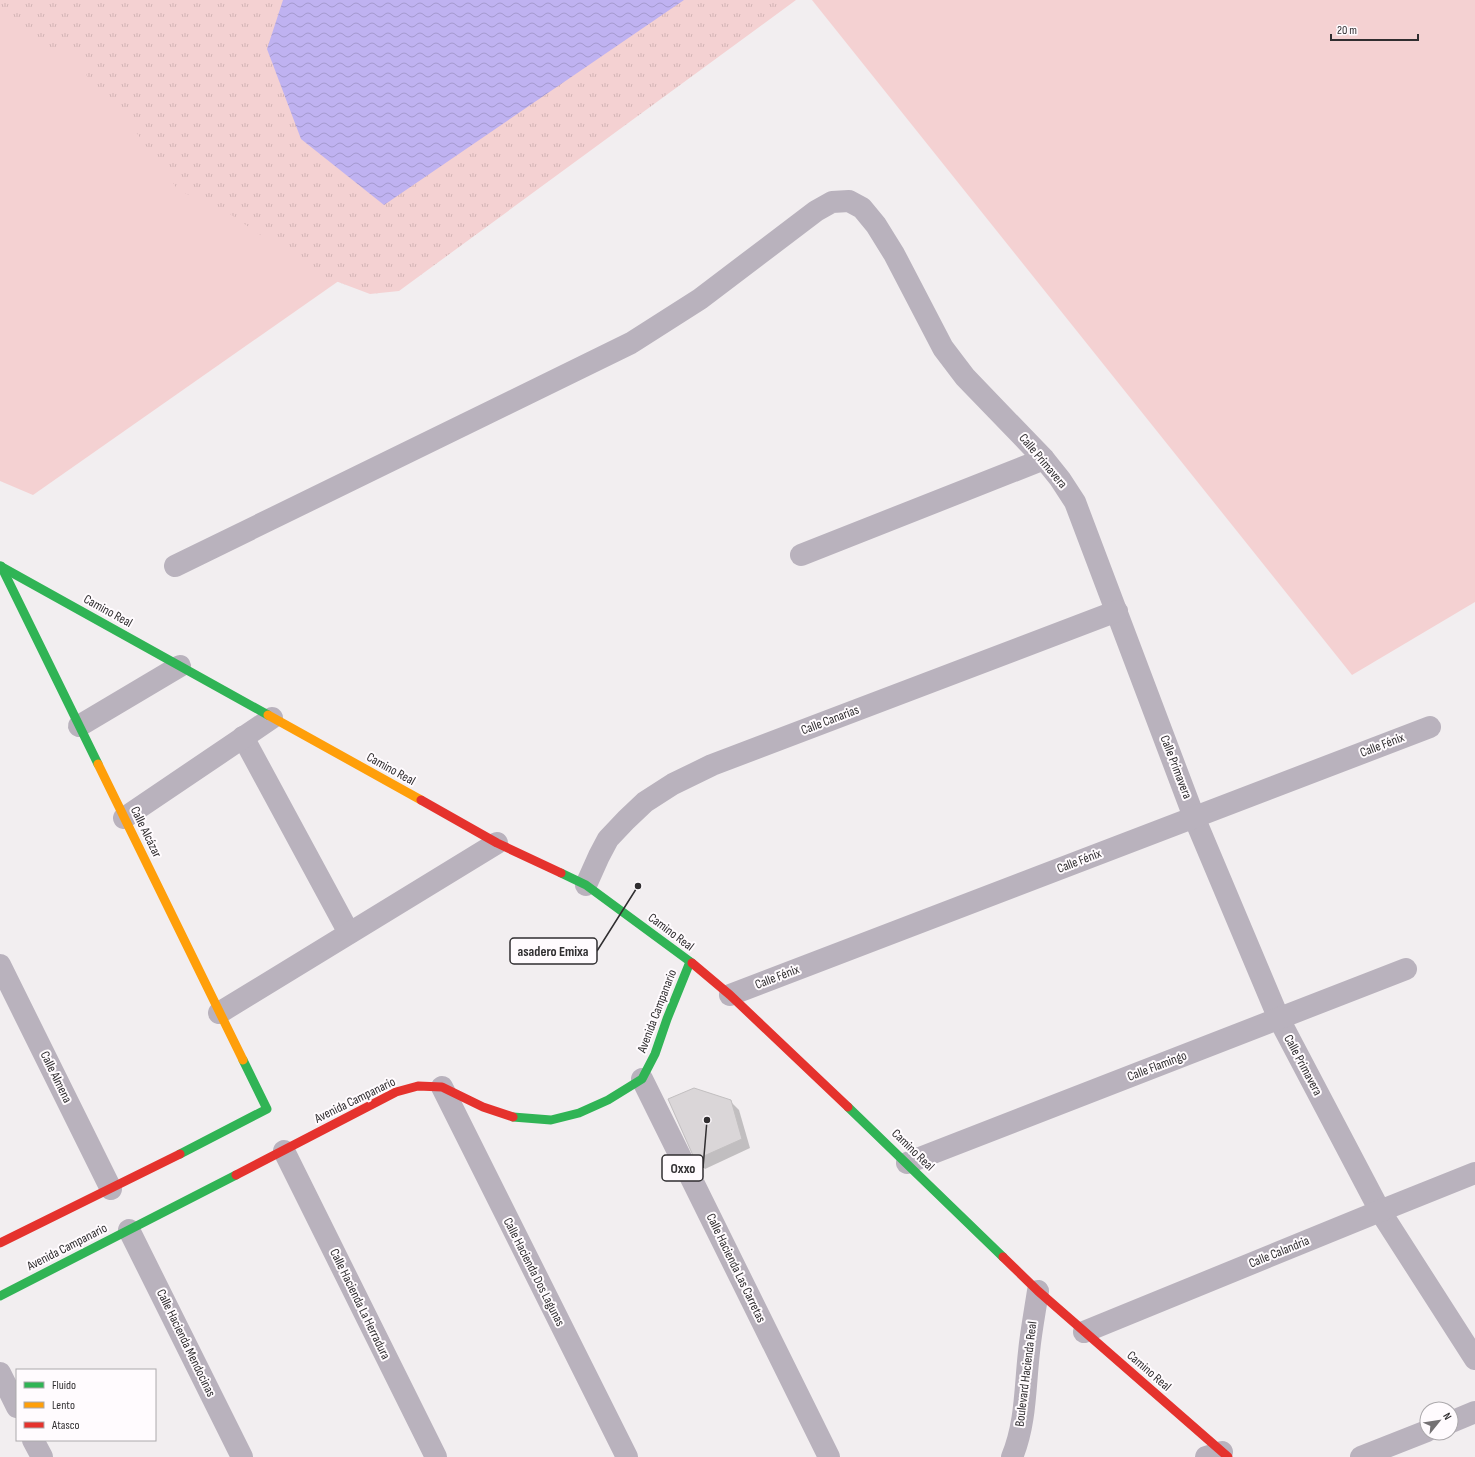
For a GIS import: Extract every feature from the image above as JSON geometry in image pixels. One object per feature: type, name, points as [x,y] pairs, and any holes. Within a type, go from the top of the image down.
[{"type":"street","name":"Calle Primavera","points":[[175,566],[631,343],[700,299],[816,211],[832,202],[849,200],[862,208],[876,224],[894,254],[943,348],[960,372],[1044,459],[1060,479],[1074,502],[1117,611],[1194,817],[1279,1018],[1380,1211],[1475,1359]]},
{"type":"street","points":[[801,554],[1044,459]]},
{"type":"street","name":"Camino Real","points":[[0,566],[497,843],[586,885],[690,962],[730,995],[907,1162],[1038,1291],[1218,1455]]},
{"type":"street","name":"Calle Alcázar","points":[[0,566],[267,1109],[111,1189]]},
{"type":"street","name":"Calle Canarias","points":[[586,885],[608,839],[645,802],[673,784],[719,763],[1117,611]]},
{"type":"street","points":[[79,726],[180,666]]},
{"type":"street","points":[[124,818],[272,718]]},
{"type":"street","name":"Calle Fénix","points":[[730,995],[1430,727]]},
{"type":"street","points":[[243,737],[349,933]]},
{"type":"street","points":[[220,1013],[497,843]]},
{"type":"street","name":"Avenida Campanario","points":[[0,1296],[396,1092],[418,1086],[442,1087],[483,1107],[517,1118],[551,1120],[579,1113],[608,1100],[642,1080],[655,1054],[667,1019],[690,962]]},
{"type":"street","name":"Calle Almena","points":[[0,965],[111,1189]]},
{"type":"street","name":"Calle Flamingo","points":[[907,1162],[1406,969]]},
{"type":"street","name":"Calle Hacienda Las Carretas","points":[[642,1080],[830,1457]]},
{"type":"street","name":"Calle Hacienda Dos Lagunas","points":[[442,1087],[627,1457]]},
{"type":"street","name":"Calle Hacienda La Herradura","points":[[284,1151],[436,1457]]},
{"type":"street","name":"Calle Calandria","points":[[1084,1332],[1475,1173]]},
{"type":"street","points":[[0,1243],[111,1189]]},
{"type":"street","name":"Calle Hacienda Mendocinas","points":[[129,1230],[242,1457]]},
{"type":"street","name":"Boulevard Hacienda Real","points":[[1012,1457],[1016,1449],[1024,1407],[1029,1350],[1038,1291]]},
{"type":"street","points":[[0,1373],[16,1405]]},
{"type":"street","points":[[1459,1419],[1475,1412]]},
{"type":"street","points":[[1361,1457],[1419,1434]]},
{"type":"street","points":[[34,1441],[42,1457]]},
{"type":"green space","points":[[0,0],[740,0],[33,495],[0,481]]},
{"type":"green space","points":[[0,0],[796,0],[399,291],[370,294],[317,274],[227,212],[178,190],[122,113],[89,84],[80,51],[50,53],[25,39],[0,9]]},
{"type":"green space","points":[[812,0],[1475,0],[1475,602],[1352,675]]},
{"type":"water","points":[[283,0],[684,0],[384,205],[301,139],[267,49]]},
{"type":"building","points":[[694,1088],[731,1100],[742,1139],[695,1160],[668,1099]]},
{"type":"traffic: fast","points":[[0,566],[268,715]]},
{"type":"traffic: fast","points":[[1,566],[98,764]]},
{"type":"traffic: fast","points":[[561,873],[586,885],[692,963]]},
{"type":"traffic: fast","points":[[513,1117],[551,1120],[579,1113],[608,1100],[642,1079],[655,1054],[667,1019],[690,962]]},
{"type":"traffic: fast","points":[[180,1154],[267,1109],[243,1060]]},
{"type":"traffic: fast","points":[[848,1107],[1003,1257]]},
{"type":"traffic: fast","points":[[0,1296],[236,1175]]},
{"type":"traffic: slow","points":[[268,715],[421,800]]},
{"type":"traffic: slow","points":[[98,764],[243,1060]]},
{"type":"traffic: jam","points":[[421,800],[497,843],[561,873]]},
{"type":"traffic: jam","points":[[692,963],[730,995],[848,1107]]},
{"type":"traffic: jam","points":[[236,1175],[396,1092],[418,1086],[442,1087],[483,1107],[513,1117]]},
{"type":"traffic: jam","points":[[0,1243],[180,1154]]},
{"type":"traffic: jam","points":[[1003,1257],[1038,1291],[1228,1457]]},
{"type":"place","name":"asadero Emixa","points":[[638,886]]},
{"type":"place","name":"Oxxo","points":[[707,1120]]}]
